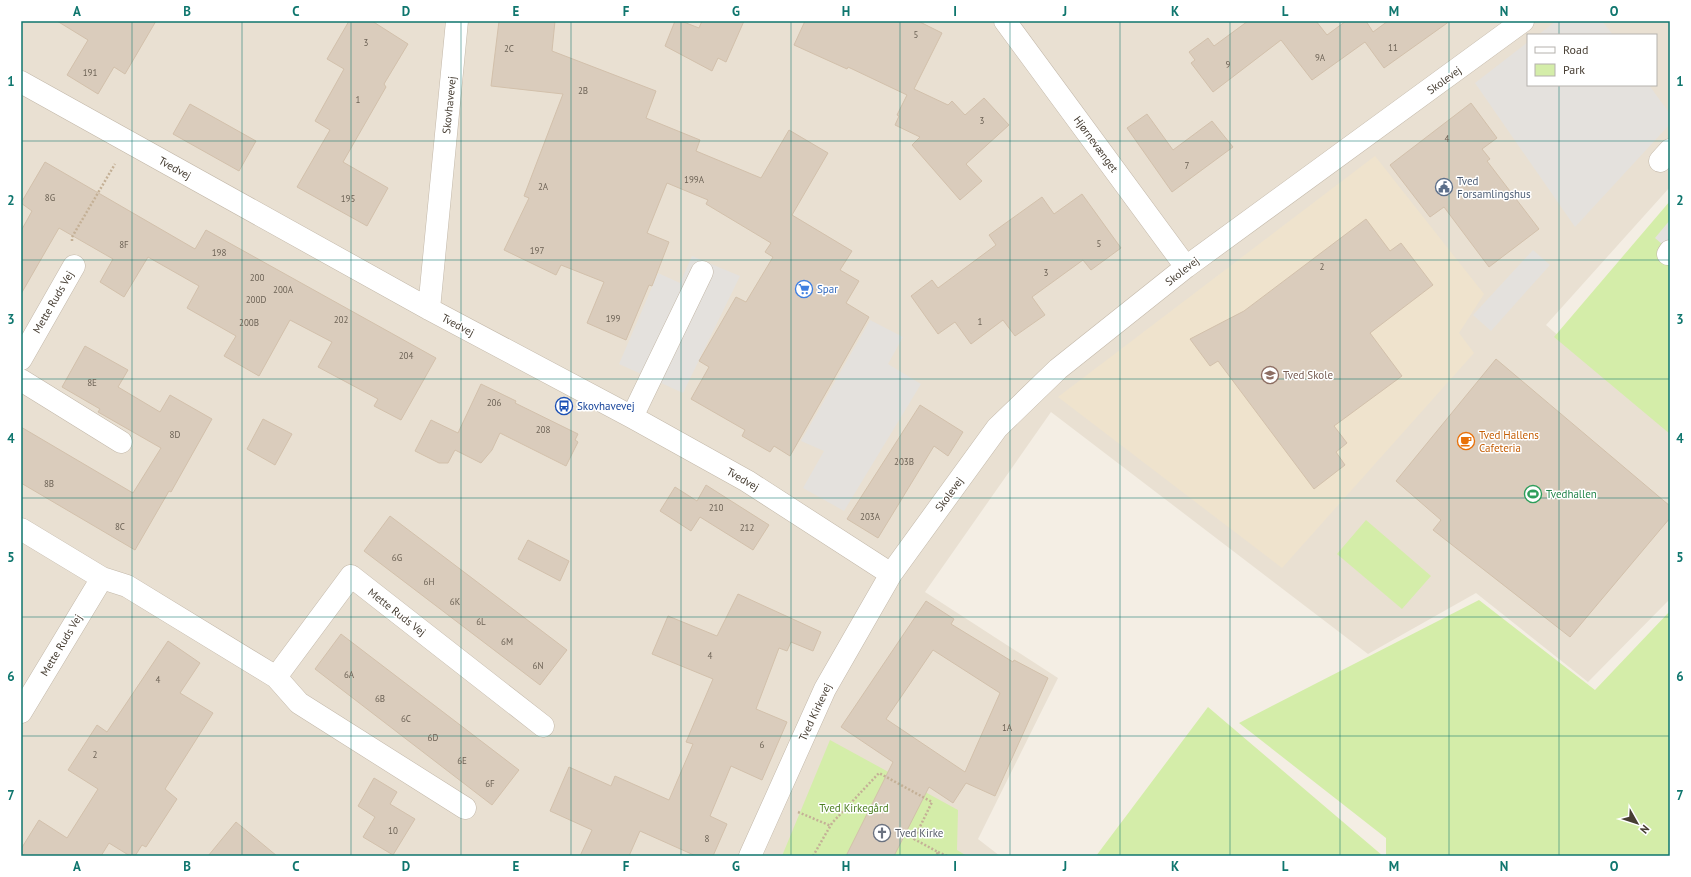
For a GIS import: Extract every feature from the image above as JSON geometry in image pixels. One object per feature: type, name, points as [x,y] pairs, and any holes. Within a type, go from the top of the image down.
[{"type":"street","name":"Skovhavevej","points":[[428,309],[457,21]]},
{"type":"street","name":"Hjørnevænget","points":[[1005,21],[1186,267]]},
{"type":"street","name":"Skolevej","points":[[891,574],[997,428],[1058,369],[1186,267],[1523,21]]},
{"type":"street","name":"Tvedvej","points":[[21,82],[428,309],[632,417],[747,481],[891,574]]},
{"type":"street","name":"Mette Ruds Vej","points":[[21,359],[74,266]]},
{"type":"street","points":[[632,417],[702,272]]},
{"type":"street","points":[[21,380],[121,442]]},
{"type":"street","points":[[21,529],[102,578],[127,586],[276,677],[299,703],[465,808]]},
{"type":"street","name":"Tved Kirkevej","points":[[750,856],[825,689],[891,574]]},
{"type":"street","name":"Mette Ruds Vej","points":[[276,677],[351,576],[542,726]]},
{"type":"street","name":"Mette Ruds Vej","points":[[21,712],[102,578]]},
{"type":"path","points":[[74,266],[72,237],[127,142]]},
{"type":"path","points":[[813,856],[831,826],[879,773],[932,802],[914,839],[947,856]]},
{"type":"path","points":[[774,802],[831,826]]},
{"type":"path","points":[[936,856],[938,852]]},
{"type":"shaded area","points":[[21,21],[1670,21],[1670,187],[1546,325],[1670,432],[1670,599],[1588,682],[1476,593],[1368,654],[1051,412],[925,592],[1058,678],[978,839],[1000,856],[21,856]]},
{"type":"shaded area","points":[[1556,21],[1602,21],[1612,34],[1539,34]]},
{"type":"shaded area","points":[[1527,43],[1527,86],[1650,86],[1670,114],[1670,124],[1575,227],[1475,83]]},
{"type":"shaded area","name":"Tved Skole","points":[[1375,156],[1484,294],[1459,333],[1474,353],[1282,568],[1058,397]]},
{"type":"shaded area","points":[[1670,220],[1670,251],[1655,238]]},
{"type":"shaded area","points":[[1533,250],[1550,265],[1491,331],[1473,315]]},
{"type":"shaded area","points":[[692,256],[740,276],[683,393],[619,364],[658,273],[680,283]]},
{"type":"shaded area","points":[[870,320],[903,337],[888,364],[921,384],[844,511],[803,488],[824,451],[801,441]]},
{"type":"green space","points":[[1670,201],[1670,434],[1554,337]]},
{"type":"green space","points":[[1366,520],[1431,576],[1402,609],[1337,554]]},
{"type":"green space","points":[[1479,600],[1595,690],[1670,611],[1670,856],[1386,856],[1386,838],[1239,723]]},
{"type":"green space","points":[[1208,707],[1383,856],[1096,856]]},
{"type":"green space","name":"Tved Kirkegård","points":[[830,740],[958,810],[957,850],[967,856],[782,856]]},
{"type":"building","points":[[57,21],[156,21],[125,74],[114,67],[98,94],[67,75],[88,40]]},
{"type":"building","points":[[349,21],[372,21],[408,44],[384,84],[386,87],[343,162],[388,188],[367,226],[297,187],[330,130],[315,121],[344,69],[327,59]]},
{"type":"building","points":[[499,21],[555,21],[552,51],[656,91],[646,118],[700,140],[696,151],[761,178],[789,130],[828,153],[792,215],[852,251],[840,270],[859,281],[846,303],[869,317],[790,456],[774,446],[770,452],[742,436],[745,430],[691,399],[709,367],[699,361],[736,297],[746,302],[773,257],[765,252],[771,243],[706,204],[708,200],[667,183],[647,233],[669,242],[652,286],[649,285],[626,340],[587,323],[604,282],[561,265],[556,275],[504,250],[529,198],[524,196],[563,94],[491,86]]},
{"type":"building","points":[[675,21],[681,21],[699,28],[702,21],[744,21],[726,62],[718,58],[712,71],[665,46]]},
{"type":"building","points":[[805,21],[918,21],[942,33],[914,89],[948,105],[952,101],[965,115],[984,98],[1009,125],[966,164],[982,181],[960,200],[912,145],[920,137],[895,125],[899,116],[897,115],[907,95],[848,67],[847,69],[794,45]]},
{"type":"building","points":[[1248,21],[1316,21],[1327,35],[1346,21],[1366,21],[1373,32],[1388,21],[1450,21],[1384,68],[1365,42],[1312,80],[1281,40],[1213,92],[1191,63],[1195,60],[1189,52],[1208,38],[1214,46]]},
{"type":"building","name":"Tved Forsamlingshus","points":[[1471,103],[1497,138],[1482,149],[1490,159],[1487,161],[1539,229],[1489,267],[1444,207],[1430,217],[1390,165]]},
{"type":"building","points":[[190,104],[256,141],[239,171],[173,134]]},
{"type":"building","points":[[1147,114],[1173,150],[1212,121],[1233,147],[1172,192],[1127,128]]},
{"type":"building","points":[[45,162],[195,249],[206,230],[436,358],[401,420],[374,406],[378,399],[318,367],[332,342],[290,320],[259,376],[224,356],[236,336],[187,308],[199,286],[148,257],[124,297],[100,282],[113,259],[59,228],[21,294],[21,231],[32,211],[21,203]]},
{"type":"building","points":[[1082,194],[1121,248],[1091,270],[1083,260],[1032,297],[1045,315],[1015,336],[1003,320],[971,344],[955,322],[938,334],[911,296],[932,280],[938,288],[996,245],[989,235],[1042,197],[1054,214]]},
{"type":"building","points":[[1366,219],[1390,251],[1401,243],[1433,285],[1370,333],[1402,376],[1334,426],[1347,443],[1336,452],[1345,465],[1314,489],[1218,361],[1210,366],[1190,339],[1244,311]]},
{"type":"building","points":[[85,346],[128,370],[118,387],[160,412],[170,395],[212,419],[171,492],[169,491],[135,550],[21,483],[21,427],[133,493],[161,448],[98,412],[100,409],[62,387]]},
{"type":"building","name":"Tvedhallen","points":[[1496,359],[1670,506],[1670,518],[1570,637],[1433,530],[1441,520],[1396,481]]},
{"type":"building","points":[[481,384],[516,401],[515,403],[578,434],[575,440],[578,442],[566,466],[500,433],[492,450],[481,463],[455,450],[448,463],[439,463],[415,451],[431,420],[458,433]]},
{"type":"building","points":[[920,405],[963,432],[948,456],[934,446],[878,538],[847,519]]},
{"type":"building","points":[[263,419],[292,434],[275,465],[247,449]]},
{"type":"building","points":[[706,485],[769,525],[753,550],[700,517],[691,531],[660,511],[675,487],[697,501]]},
{"type":"building","points":[[390,516],[567,650],[540,685],[364,551]]},
{"type":"building","points":[[528,540],[569,561],[560,581],[518,559]]},
{"type":"building","points":[[738,594],[821,632],[813,651],[791,642],[787,651],[779,648],[756,709],[787,722],[762,780],[731,766],[710,816],[727,824],[713,856],[696,856],[640,831],[629,856],[580,856],[592,830],[550,811],[569,767],[611,786],[615,776],[669,800],[693,744],[686,742],[713,679],[652,654],[668,616],[717,636]]},
{"type":"building","points":[[926,601],[954,619],[951,624],[1013,662],[1014,660],[1048,678],[995,796],[966,783],[953,803],[929,787],[894,856],[846,856],[893,762],[841,727]],"holes":[[[933,650],[1000,693],[965,772],[886,719]]]},
{"type":"building","points":[[341,634],[519,770],[492,805],[315,669]]},
{"type":"building","points":[[168,641],[200,663],[180,693],[213,713],[165,789],[177,799],[146,847],[142,845],[135,856],[130,856],[109,843],[101,856],[21,856],[21,849],[39,820],[67,838],[98,789],[68,770],[97,725],[107,732]]},
{"type":"building","points":[[374,778],[397,792],[390,804],[415,819],[393,855],[363,837],[375,817],[358,806]]},
{"type":"building","points":[[236,822],[277,856],[208,856]]},
{"type":"place","name":"Tved Forsamlingshus","points":[[1444,187]]},
{"type":"place","name":"Spar","points":[[804,289]]},
{"type":"place","name":"Tved Skole","points":[[1270,375]]},
{"type":"place","name":"Skovhavevej","points":[[564,406]]},
{"type":"place","name":"Tved Hallens Cafeteria","points":[[1466,441]]},
{"type":"place","name":"Tvedhallen","points":[[1533,494]]},
{"type":"place","name":"Tved Kirke","points":[[882,833]]}]
